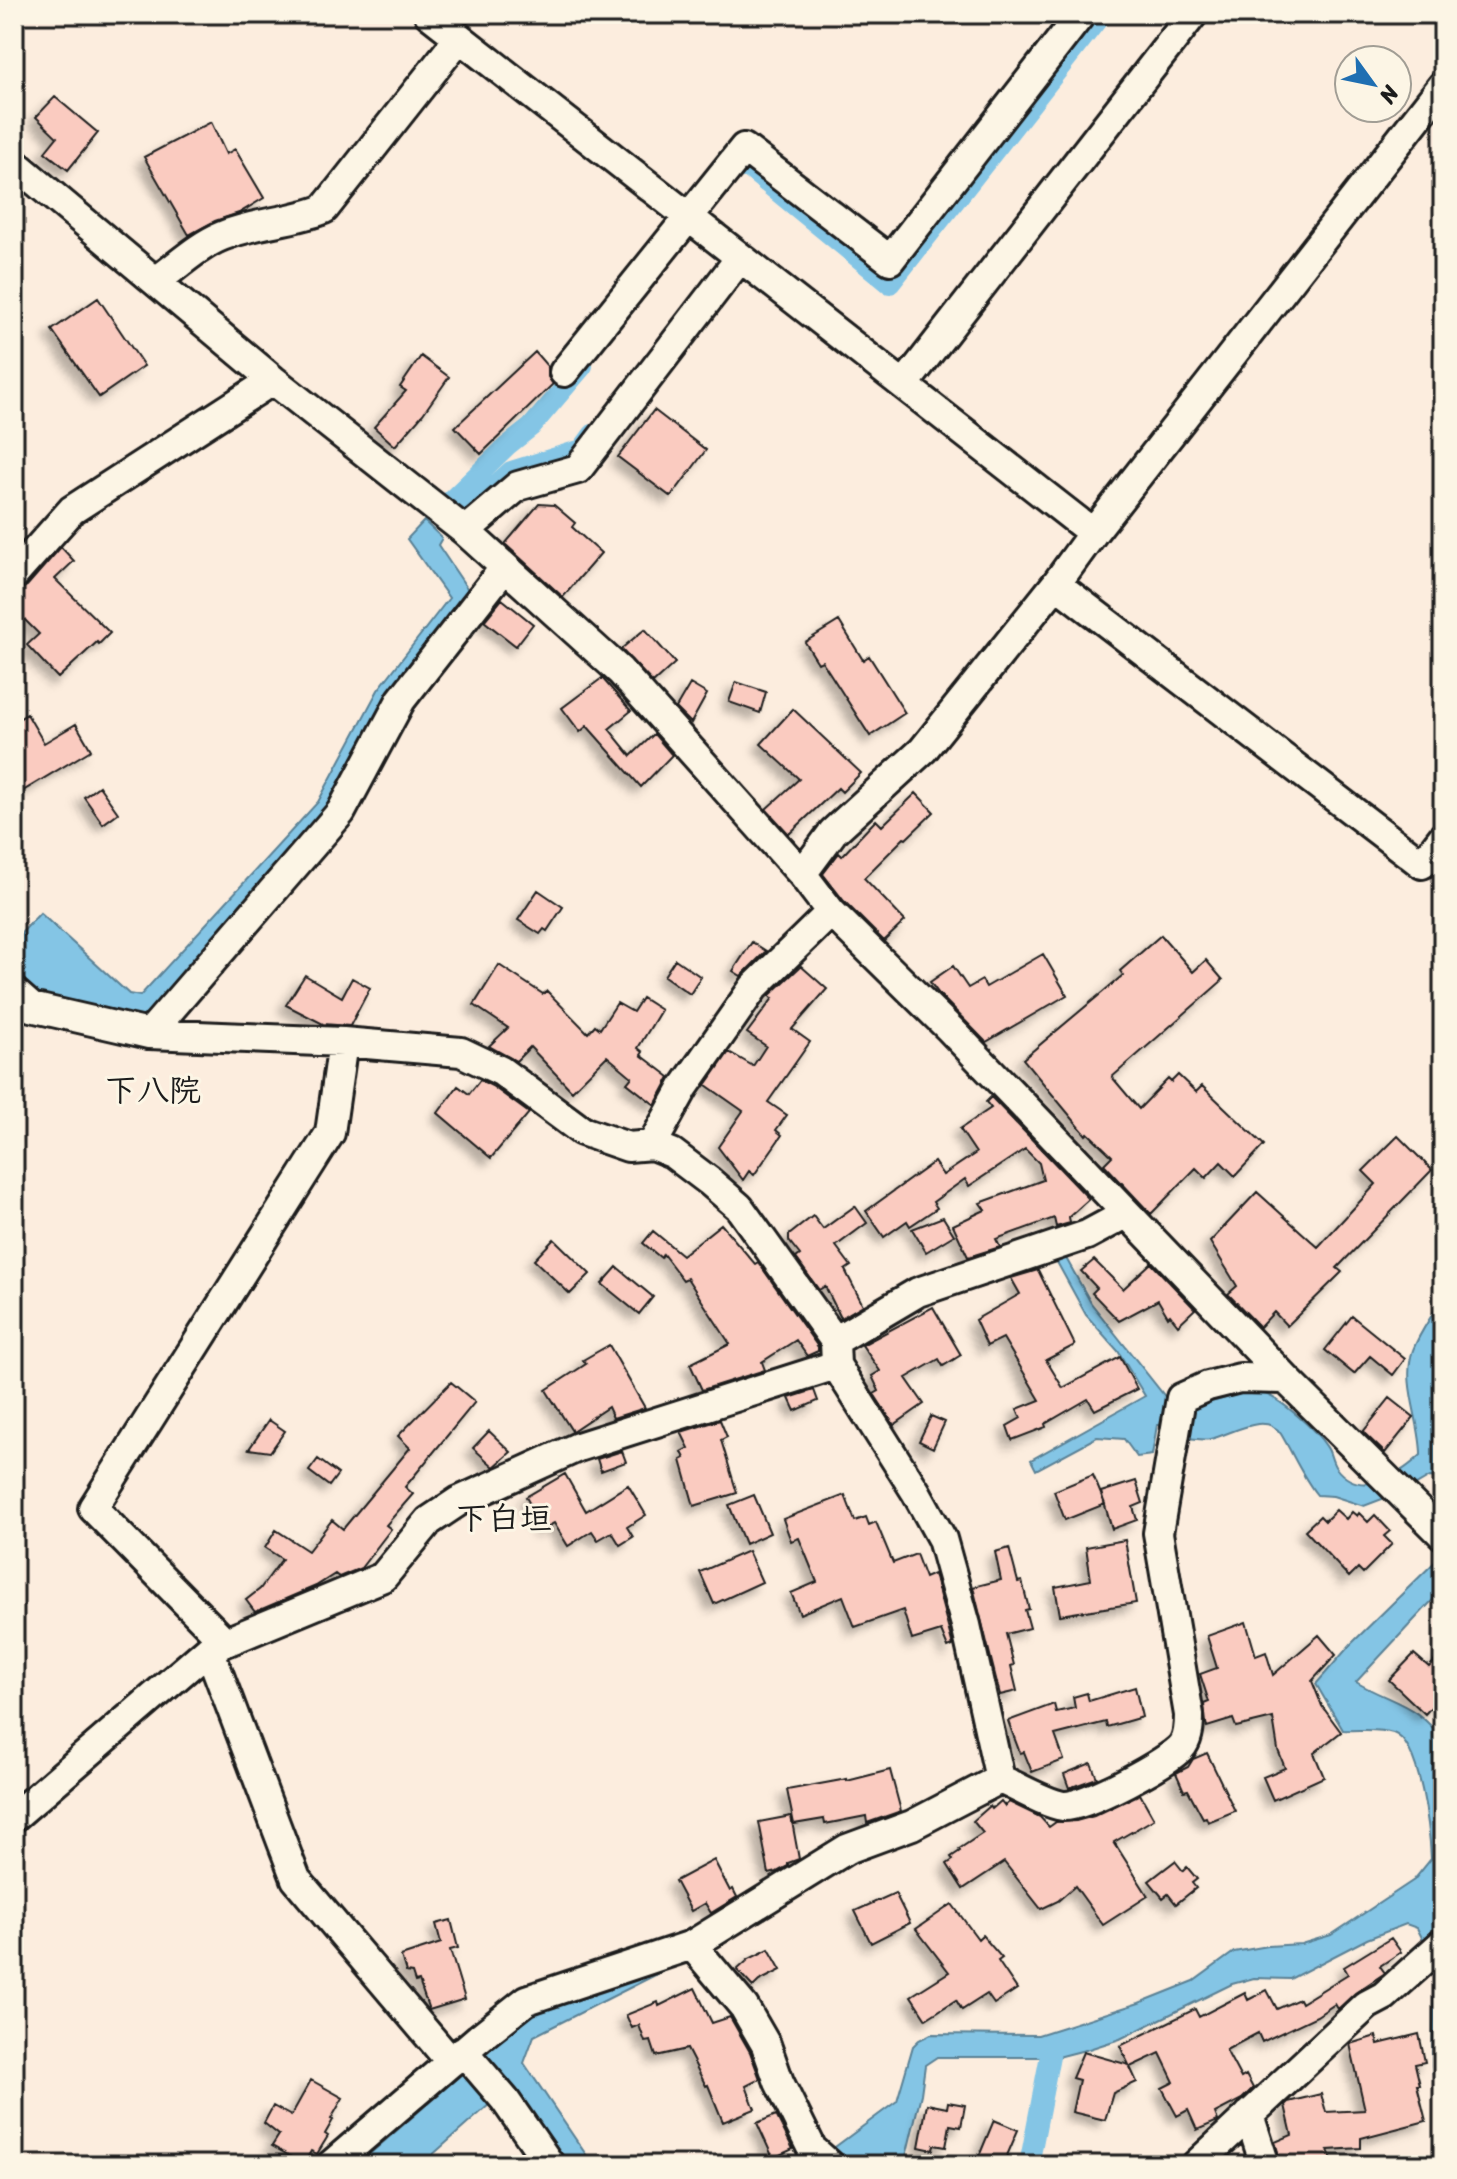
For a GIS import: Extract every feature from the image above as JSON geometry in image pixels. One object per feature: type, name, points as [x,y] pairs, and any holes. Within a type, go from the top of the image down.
[{"type":"street","points":[[429,14],[695,216],[735,254],[1093,533]]},
{"type":"street","points":[[564,372],[695,216],[744,148],[890,260],[1081,14]]},
{"type":"street","points":[[904,385],[1193,14]]},
{"type":"street","points":[[156,281],[219,237],[262,223],[304,217],[324,209],[459,38]]},
{"type":"street","points":[[802,874],[833,832],[923,750],[1056,584],[1443,85]]},
{"type":"street","points":[[14,163],[273,380],[465,531],[620,671],[802,874],[831,912],[950,1029],[1286,1379],[1443,1535]]},
{"type":"street","points":[[465,531],[518,486],[578,469],[735,254]]},
{"type":"street","points":[[14,575],[72,510],[273,380]]},
{"type":"street","points":[[149,1034],[341,812],[401,700],[505,567]]},
{"type":"street","points":[[1056,584],[1422,864],[1443,837]]},
{"type":"street","points":[[652,1145],[684,1087],[754,987],[831,912]]},
{"type":"street","points":[[19,996],[31,1007],[149,1034],[343,1042],[461,1052],[501,1071],[582,1131],[628,1147],[652,1145],[672,1153],[739,1207],[835,1353],[942,1539],[970,1640],[1000,1779]]},
{"type":"street","points":[[343,1042],[330,1133],[93,1508],[217,1646],[296,1879],[457,2056],[505,2100],[550,2165]]},
{"type":"street","points":[[14,1817],[217,1646],[383,1577],[429,1521],[459,1501],[578,1447],[835,1353],[918,1292],[1087,1235],[1126,1214]]},
{"type":"street","points":[[1000,1779],[1064,1806],[1092,1800],[1161,1762],[1183,1745],[1189,1730],[1189,1715],[1158,1533],[1181,1398],[1208,1386],[1240,1378],[1286,1379]]},
{"type":"street","points":[[331,2165],[527,2000],[692,1945],[847,1849],[912,1825],[1000,1779]]},
{"type":"street","points":[[1196,2165],[1367,2005],[1384,1996],[1443,1943]]},
{"type":"street","points":[[692,1945],[744,2007],[766,2045],[779,2082],[812,2149],[830,2165]]},
{"type":"street","points":[[1249,2115],[1265,2165]]},
{"type":"water","points":[[424,521],[442,538],[438,545],[473,597],[332,811],[145,1024],[14,998],[14,941],[40,913],[129,994],[140,996],[318,802],[378,690],[449,598],[407,539]]},
{"type":"water","points":[[1062,1251],[1091,1303],[1167,1399],[1205,1402],[1245,1393],[1265,1394],[1307,1424],[1328,1448],[1336,1468],[1357,1482],[1368,1483],[1391,1477],[1421,1455],[1410,1389],[1410,1363],[1416,1343],[1443,1296],[1443,1381],[1434,1392],[1443,1416],[1443,1479],[1430,1477],[1411,1488],[1364,1506],[1333,1496],[1317,1495],[1281,1434],[1266,1424],[1247,1426],[1204,1440],[1185,1438],[1184,1426],[1157,1425],[1152,1455],[1137,1457],[1124,1439],[1097,1437],[1036,1470],[1031,1460],[1145,1396],[1118,1351],[1086,1315],[1052,1253]]},
{"type":"water","points":[[1443,1554],[1443,1589],[1356,1682],[1415,1712],[1443,1742],[1443,1920],[1438,1924],[1443,1939],[1443,2136],[1432,2066],[1435,1963],[1417,1928],[1406,1924],[1367,1939],[1290,1979],[1254,1978],[1232,1984],[1120,2039],[1089,2049],[1058,2057],[937,2057],[925,2065],[904,2165],[854,2165],[831,2150],[897,2101],[913,2046],[931,2034],[1038,2035],[1139,2003],[1194,1981],[1234,1952],[1301,1944],[1331,1935],[1414,1880],[1431,1859],[1422,1790],[1411,1753],[1403,1740],[1393,1733],[1343,1730],[1316,1684],[1351,1644]]},
{"type":"water","points":[[687,1959],[534,2036],[524,2063],[593,2165],[557,2165],[508,2088],[421,2165],[357,2165],[538,2008]]},
{"type":"building","points":[[55,97],[98,133],[68,170],[45,152],[57,137],[36,117]]},
{"type":"building","points":[[211,122],[226,154],[235,149],[264,198],[189,235],[144,157]]},
{"type":"building","points":[[98,298],[144,366],[99,397],[52,330]]},
{"type":"building","points":[[535,352],[548,367],[548,377],[553,384],[481,454],[455,427]]},
{"type":"building","points":[[421,356],[449,377],[395,446],[374,427],[406,391],[400,387]]},
{"type":"building","points":[[654,410],[706,450],[671,497],[618,457]]},
{"type":"building","points":[[539,504],[554,505],[575,523],[572,527],[601,553],[563,597],[505,544]]},
{"type":"building","points":[[61,547],[74,561],[55,579],[110,633],[58,678],[27,645],[39,634],[14,609],[14,592],[27,586]]},
{"type":"building","points":[[502,599],[533,624],[516,646],[484,621]]},
{"type":"building","points":[[839,621],[863,660],[869,656],[905,713],[870,736],[822,661],[818,663],[805,642]]},
{"type":"building","points":[[645,629],[675,663],[653,683],[621,649]]},
{"type":"building","points":[[602,678],[631,711],[609,729],[631,756],[654,734],[672,755],[641,787],[587,726],[580,732],[562,708]]},
{"type":"building","points":[[736,682],[766,692],[760,713],[729,702]]},
{"type":"building","points":[[690,684],[707,694],[691,723],[676,708]]},
{"type":"building","points":[[793,709],[861,773],[842,792],[838,788],[789,834],[766,809],[799,779],[761,744]]},
{"type":"building","points":[[27,714],[44,743],[76,724],[91,750],[21,792],[14,780],[14,722]]},
{"type":"building","points":[[99,786],[118,813],[103,824],[84,797]]},
{"type":"building","points":[[916,793],[934,812],[864,878],[905,921],[884,941],[844,901],[823,874],[839,853],[842,856],[876,820],[882,826]]},
{"type":"building","points":[[538,890],[563,907],[547,931],[544,929],[540,934],[518,920]]},
{"type":"building","points":[[1161,935],[1193,972],[1206,960],[1223,980],[1112,1077],[1139,1109],[1168,1079],[1171,1082],[1178,1075],[1196,1092],[1202,1086],[1264,1145],[1235,1176],[1221,1162],[1206,1178],[1196,1168],[1151,1214],[1104,1164],[1112,1156],[1088,1133],[1086,1135],[1023,1059],[1123,975],[1120,971]]},
{"type":"building","points":[[752,942],[766,951],[741,976],[733,971]]},
{"type":"building","points":[[1043,954],[1067,995],[986,1042],[930,982],[953,966],[968,988],[982,980],[986,987]]},
{"type":"building","points":[[675,959],[701,977],[690,994],[664,976]]},
{"type":"building","points":[[499,965],[543,994],[547,991],[588,1033],[595,1025],[600,1029],[617,1003],[633,1012],[642,998],[661,1010],[638,1048],[643,1052],[641,1055],[670,1077],[655,1105],[627,1083],[632,1077],[607,1056],[572,1091],[530,1047],[516,1061],[489,1046],[508,1028],[474,1005]]},
{"type":"building","points":[[801,966],[827,989],[792,1029],[810,1042],[768,1102],[787,1115],[776,1130],[782,1135],[754,1175],[749,1171],[743,1180],[718,1147],[743,1111],[706,1085],[729,1052],[753,1066],[766,1046],[747,1033],[773,998],[769,996]]},
{"type":"building","points":[[305,975],[342,997],[352,978],[370,988],[350,1026],[323,1024],[286,1005]]},
{"type":"building","points":[[480,1080],[529,1113],[491,1158],[438,1113],[458,1086],[469,1094]]},
{"type":"building","points":[[991,1097],[1089,1199],[1069,1217],[1070,1223],[1056,1227],[1054,1218],[996,1239],[1000,1247],[968,1257],[953,1225],[985,1210],[980,1203],[1043,1180],[1039,1163],[1025,1149],[969,1186],[965,1179],[933,1202],[937,1208],[910,1226],[907,1221],[884,1237],[866,1211],[934,1162],[943,1175],[976,1153],[960,1129],[991,1108],[986,1102]]},
{"type":"building","points":[[1398,1136],[1432,1170],[1337,1268],[1342,1272],[1287,1326],[1274,1312],[1260,1327],[1228,1294],[1237,1286],[1210,1242],[1257,1192],[1318,1247],[1376,1184],[1363,1171]]},
{"type":"building","points":[[855,1206],[867,1223],[836,1246],[851,1266],[845,1270],[863,1305],[841,1318],[825,1286],[819,1290],[796,1258],[800,1255],[789,1241],[789,1235],[813,1216],[823,1229]]},
{"type":"building","points":[[943,1217],[954,1235],[926,1252],[912,1229]]},
{"type":"building","points":[[721,1224],[755,1264],[758,1262],[818,1351],[807,1356],[796,1340],[762,1362],[765,1370],[702,1390],[690,1364],[730,1344],[687,1278],[683,1280],[663,1254],[661,1258],[643,1243],[653,1231],[682,1255]]},
{"type":"building","points":[[554,1239],[590,1274],[570,1294],[534,1260]]},
{"type":"building","points":[[1094,1260],[1123,1289],[1151,1263],[1195,1309],[1178,1325],[1170,1315],[1168,1317],[1158,1300],[1119,1321],[1092,1293],[1097,1288],[1081,1271]]},
{"type":"building","points":[[617,1267],[653,1297],[639,1314],[602,1284]]},
{"type":"building","points":[[1038,1270],[1075,1345],[1046,1360],[1063,1388],[1120,1357],[1137,1389],[1095,1410],[1088,1399],[1045,1424],[1046,1427],[1012,1440],[1007,1426],[1021,1418],[1017,1409],[1040,1400],[1003,1338],[987,1346],[975,1320],[1020,1294],[1011,1278]]},
{"type":"building","points":[[933,1307],[961,1355],[943,1366],[939,1359],[906,1378],[924,1404],[894,1425],[874,1394],[879,1391],[872,1376],[880,1371],[862,1345]]},
{"type":"building","points":[[1352,1316],[1405,1359],[1393,1375],[1370,1356],[1354,1374],[1325,1350]]},
{"type":"building","points":[[609,1345],[645,1408],[613,1418],[608,1407],[572,1431],[546,1390],[586,1364],[583,1360]]},
{"type":"building","points":[[451,1382],[475,1402],[405,1487],[413,1494],[386,1525],[391,1529],[361,1568],[339,1577],[335,1574],[316,1586],[255,1612],[246,1600],[260,1589],[282,1559],[265,1548],[276,1530],[308,1551],[332,1520],[343,1529],[410,1448],[398,1436]]},
{"type":"building","points":[[814,1390],[818,1401],[795,1411],[789,1398]]},
{"type":"building","points":[[1390,1398],[1414,1417],[1385,1453],[1363,1432]]},
{"type":"building","points":[[931,1416],[945,1422],[933,1448],[919,1441]]},
{"type":"building","points":[[269,1420],[285,1431],[270,1452],[249,1449]]},
{"type":"building","points":[[720,1420],[727,1437],[721,1440],[737,1493],[694,1506],[681,1460],[685,1458],[682,1452],[689,1448],[681,1432]]},
{"type":"building","points":[[489,1431],[511,1452],[494,1467],[473,1448]]},
{"type":"building","points":[[622,1451],[626,1462],[601,1471],[597,1459]]},
{"type":"building","points":[[318,1459],[338,1474],[329,1486],[309,1471]]},
{"type":"building","points":[[565,1474],[586,1511],[628,1485],[646,1515],[627,1527],[633,1537],[620,1545],[612,1532],[598,1540],[592,1531],[568,1546],[554,1523],[543,1529],[526,1497]]},
{"type":"building","points":[[1093,1475],[1105,1504],[1065,1520],[1054,1491]]},
{"type":"building","points":[[1136,1481],[1143,1503],[1133,1507],[1137,1520],[1112,1529],[1101,1492]]},
{"type":"building","points":[[754,1495],[770,1533],[745,1544],[729,1505]]},
{"type":"building","points":[[845,1495],[855,1521],[866,1517],[869,1525],[876,1522],[893,1563],[916,1554],[925,1578],[934,1574],[953,1646],[948,1648],[941,1631],[912,1640],[903,1610],[855,1627],[843,1596],[800,1614],[791,1593],[817,1582],[799,1538],[791,1541],[783,1519]]},
{"type":"building","points":[[1336,1510],[1346,1519],[1352,1512],[1357,1516],[1359,1513],[1368,1522],[1375,1515],[1390,1531],[1384,1536],[1392,1544],[1363,1573],[1358,1568],[1349,1577],[1305,1530],[1320,1516],[1325,1521]]},
{"type":"building","points":[[1125,1540],[1136,1603],[1060,1615],[1055,1587],[1091,1580],[1086,1547]]},
{"type":"building","points":[[1009,1548],[1018,1582],[1022,1581],[1030,1628],[1006,1634],[1017,1691],[1000,1695],[973,1587],[1001,1580],[995,1552]]},
{"type":"building","points":[[748,1551],[762,1582],[714,1604],[700,1572]]},
{"type":"building","points":[[1246,1622],[1256,1656],[1266,1652],[1273,1675],[1319,1635],[1336,1655],[1312,1681],[1322,1706],[1341,1732],[1314,1753],[1324,1777],[1273,1800],[1263,1777],[1285,1768],[1278,1750],[1273,1718],[1236,1727],[1233,1719],[1207,1727],[1206,1723],[1204,1704],[1209,1702],[1200,1674],[1217,1668],[1207,1636]]},
{"type":"building","points":[[1443,1652],[1443,1694],[1425,1714],[1389,1680],[1414,1654],[1429,1667]]},
{"type":"building","points":[[1135,1687],[1142,1717],[1107,1727],[1106,1722],[1055,1735],[1064,1760],[1032,1772],[1024,1752],[1020,1753],[1008,1721],[1054,1704],[1056,1712],[1075,1708],[1073,1697],[1087,1693],[1089,1701]]},
{"type":"building","points":[[1207,1753],[1235,1811],[1208,1822],[1188,1790],[1184,1791],[1176,1773],[1188,1767],[1193,1759]]},
{"type":"building","points":[[1091,1763],[1097,1778],[1069,1788],[1064,1774]]},
{"type":"building","points":[[890,1770],[901,1811],[867,1823],[866,1816],[825,1824],[824,1819],[794,1824],[787,1790],[847,1781]]},
{"type":"building","points":[[1140,1794],[1154,1819],[1114,1842],[1148,1896],[1103,1925],[1075,1886],[1058,1901],[1041,1909],[1004,1862],[963,1889],[947,1864],[959,1849],[983,1833],[973,1821],[1001,1801],[1005,1806],[1009,1802],[1040,1817],[1049,1827],[1056,1822],[1094,1816]]},
{"type":"building","points":[[791,1816],[799,1859],[769,1874],[759,1822]]},
{"type":"building","points":[[714,1860],[730,1891],[733,1889],[737,1897],[711,1913],[705,1903],[691,1911],[675,1881]]},
{"type":"building","points":[[1175,1861],[1183,1871],[1187,1867],[1197,1879],[1192,1883],[1196,1888],[1176,1904],[1168,1894],[1163,1898],[1149,1881]]},
{"type":"building","points":[[895,1893],[910,1923],[871,1943],[855,1911]]},
{"type":"building","points":[[952,1904],[978,1939],[982,1935],[1002,1958],[998,1961],[1017,1989],[994,2004],[987,1994],[962,2010],[956,2000],[926,2019],[911,1996],[949,1972],[916,1929]]},
{"type":"building","points":[[451,1920],[458,1948],[450,1950],[465,1999],[429,2010],[419,1981],[415,1982],[412,1973],[406,1972],[401,1956],[441,1943],[436,1924]]},
{"type":"building","points":[[1391,1938],[1401,1952],[1380,1966],[1385,1973],[1338,2009],[1335,2004],[1262,2042],[1258,2033],[1226,2050],[1241,2078],[1246,2075],[1253,2088],[1242,2099],[1215,2113],[1218,2121],[1197,2130],[1188,2110],[1177,2116],[1162,2088],[1174,2082],[1160,2053],[1130,2067],[1137,2082],[1113,2093],[1105,2120],[1072,2112],[1079,2080],[1072,2078],[1083,2052],[1129,2065],[1120,2046],[1195,2009],[1199,2017],[1245,1993],[1248,2000],[1267,1990],[1277,2009],[1299,1999],[1301,2003],[1348,1974],[1344,1967]]},
{"type":"building","points":[[769,1949],[781,1970],[753,1987],[737,1970],[749,1959]]},
{"type":"building","points":[[695,1988],[712,2023],[730,2017],[750,2052],[760,2079],[746,2086],[755,2109],[723,2122],[708,2085],[687,2049],[656,2056],[651,2041],[645,2042],[639,2025],[632,2028],[626,2015],[658,2002],[659,2006]]},
{"type":"building","points":[[1419,2034],[1425,2062],[1415,2064],[1426,2121],[1361,2138],[1361,2148],[1328,2150],[1334,2165],[1282,2165],[1275,2142],[1292,2135],[1285,2105],[1288,2102],[1321,2094],[1326,2112],[1365,2110],[1350,2044],[1376,2036],[1378,2044]]},
{"type":"building","points":[[311,2080],[343,2098],[325,2134],[328,2136],[317,2154],[311,2151],[304,2164],[272,2146],[279,2135],[264,2123],[273,2106],[291,2116]]},
{"type":"building","points":[[948,2102],[965,2105],[961,2127],[950,2125],[946,2147],[934,2145],[933,2150],[919,2147],[927,2104],[947,2108]]},
{"type":"building","points":[[776,2115],[793,2149],[773,2158],[757,2123]]},
{"type":"building","points":[[994,2120],[1018,2130],[1003,2165],[987,2165],[977,2161]]},
{"type":"waterway","points":[[744,168],[747,167],[890,284],[1102,14]]},
{"type":"waterway","points":[[583,366],[531,427],[445,506],[458,519],[511,471],[582,449],[593,434]]},
{"type":"waterway","points":[[1029,2165],[1052,2045]]},
{"type":"district","name":"下八院","points":[[153,1090]]},
{"type":"district","name":"下白垣","points":[[504,1518]]}]
